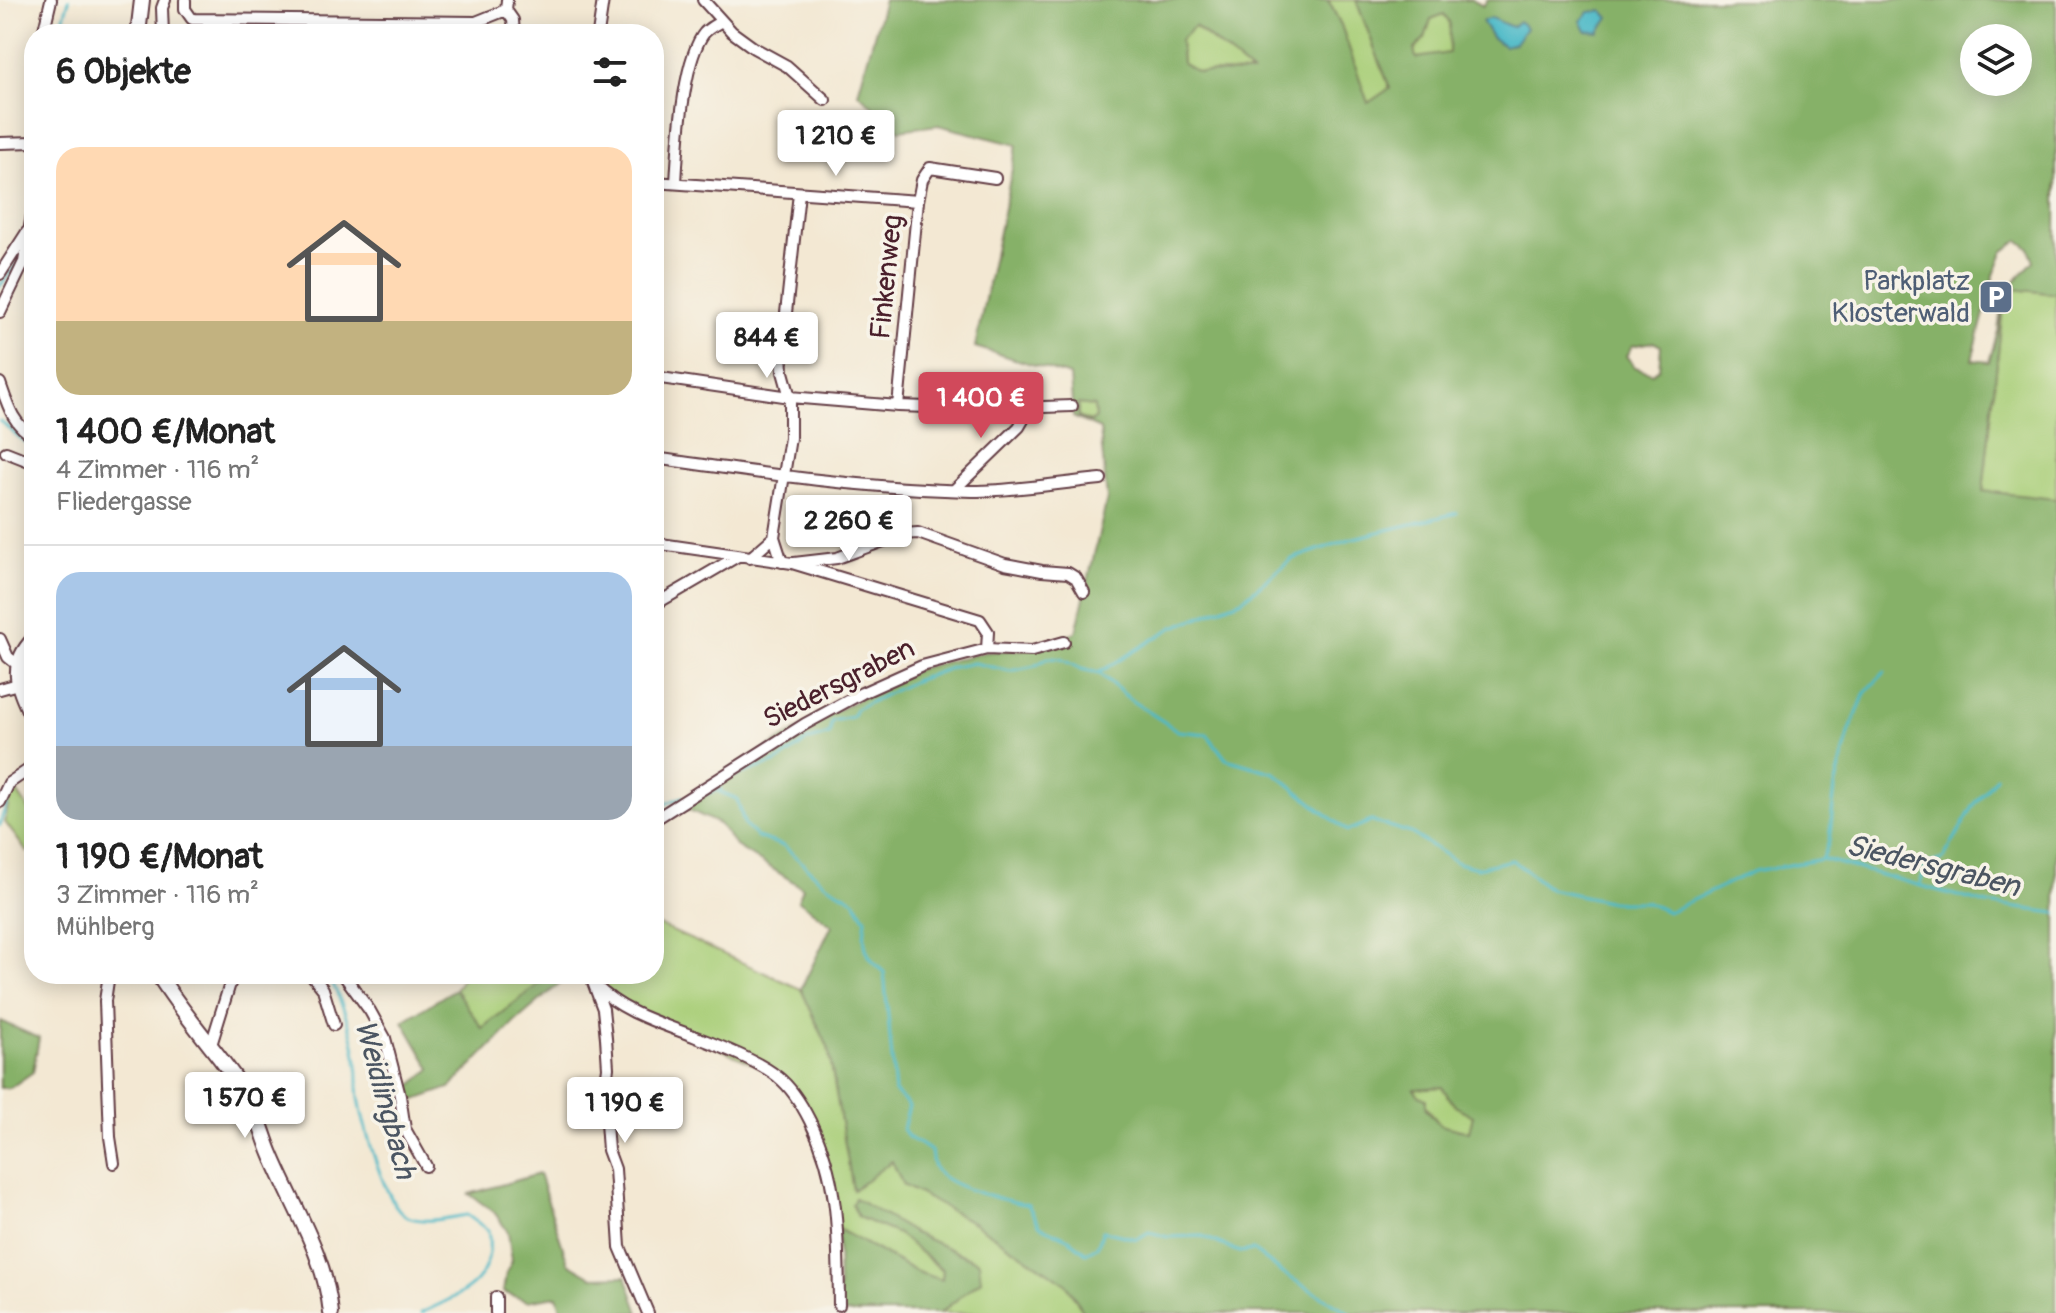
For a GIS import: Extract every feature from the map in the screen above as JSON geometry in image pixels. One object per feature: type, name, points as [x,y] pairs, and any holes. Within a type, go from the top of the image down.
[{"type":"main road","points":[[139,24],[142,0]]},
{"type":"main road","points":[[24,655],[18,665],[18,684],[24,698]]},
{"type":"main road","points":[[164,984],[178,1008],[211,1045],[258,1115],[271,1154],[321,1263],[331,1313]]},
{"type":"street","points":[[45,24],[51,0]]},
{"type":"street","points":[[163,24],[165,0]]},
{"type":"street","points":[[185,0],[185,9],[192,19],[476,22],[506,5],[513,24]]},
{"type":"street","points":[[599,24],[603,0]]},
{"type":"street","points":[[703,0],[754,48],[787,66],[825,100]]},
{"type":"street","points":[[676,183],[679,128],[692,57],[703,33],[722,21]]},
{"type":"street","points":[[0,143],[24,142]]},
{"type":"street","points":[[664,182],[918,201],[922,180],[930,168],[995,178]]},
{"type":"street","points":[[787,563],[774,537],[790,438],[790,397],[783,372],[782,350],[799,193]]},
{"type":"street","name":"Finkenweg","points":[[898,406],[918,201]]},
{"type":"street","points":[[0,274],[24,236]]},
{"type":"street","points":[[0,312],[24,262]]},
{"type":"street","points":[[664,378],[790,397],[898,406],[1072,406]]},
{"type":"street","points":[[0,383],[14,420],[24,430]]},
{"type":"street","points":[[954,490],[1019,427],[1030,408]]},
{"type":"street","points":[[6,452],[24,459]]},
{"type":"street","points":[[664,459],[783,476],[916,489],[975,491],[1101,479]]},
{"type":"street","points":[[787,563],[837,558],[903,534],[918,533],[1005,564],[1068,573],[1076,578],[1084,592]]},
{"type":"street","points":[[664,600],[744,557],[774,537]]},
{"type":"street","points":[[664,545],[787,563],[980,620],[988,632],[987,649]]},
{"type":"street","points":[[0,639],[8,657],[18,665]]},
{"type":"street","name":"Siedersgraben","points":[[664,814],[757,752],[862,693],[922,666],[987,649],[1032,651],[1064,642]]},
{"type":"street","points":[[0,689],[18,684]]},
{"type":"street","points":[[0,802],[9,783],[24,773]]},
{"type":"street","points":[[108,984],[105,1001],[110,1137],[114,1163]]},
{"type":"street","points":[[211,1045],[230,984]]},
{"type":"street","points":[[319,984],[334,1025]]},
{"type":"street","points":[[350,984],[385,1038],[405,1129],[426,1166]]},
{"type":"street","points":[[595,984],[603,1009],[606,1038],[608,1068],[604,1096],[608,1150],[615,1169],[620,1247],[648,1313]]},
{"type":"street","points":[[597,984],[608,997],[658,1025],[696,1037],[753,1063],[775,1074],[786,1084],[806,1113],[821,1144],[834,1188],[839,1305]]},
{"type":"street","points":[[496,1297],[496,1313]]},
{"type":"green space","points":[[884,0],[1328,0],[1341,25],[1368,103],[1390,88],[1356,0],[1472,0],[1483,6],[1487,0],[2056,0],[2056,294],[2005,288],[1983,491],[2056,499],[2056,1313],[1085,1313],[1065,1283],[974,1223],[903,1185],[892,1161],[853,1190],[828,1047],[801,989],[832,925],[798,900],[803,888],[736,846],[719,824],[681,806],[784,737],[921,668],[986,652],[1031,649],[1076,632],[1107,499],[1100,429],[1073,417],[1070,376],[975,347],[1017,145],[938,125],[899,130],[858,93]],"holes":[[[1444,14],[1450,24],[1449,53],[1416,58],[1414,49],[1425,38],[1431,19]],[[1195,26],[1252,73],[1198,72],[1182,63],[1180,40]],[[2019,240],[2029,248],[2034,261],[2016,280],[2004,287],[1998,331],[1989,362],[1972,360],[2003,252]],[[1653,342],[1661,346],[1659,368],[1652,373],[1635,367],[1626,356],[1632,346]],[[1078,404],[1094,406],[1095,418],[1090,422],[1078,417]],[[1442,1087],[1455,1106],[1473,1116],[1469,1132],[1440,1125],[1426,1108],[1426,1099],[1414,1089]]]},
{"type":"green space","points":[[1328,0],[1356,0],[1390,89],[1368,103],[1341,25]]},
{"type":"green space","points":[[1444,14],[1450,24],[1450,53],[1416,59],[1414,50],[1425,38],[1431,19]]},
{"type":"green space","points":[[1194,26],[1253,73],[1198,72],[1182,63],[1180,40]]},
{"type":"green space","points":[[2005,288],[2056,294],[2056,633],[1983,492]]},
{"type":"green space","points":[[1078,404],[1094,406],[1095,418],[1089,422],[1078,417]]},
{"type":"green space","points":[[16,790],[24,802],[24,848],[5,822],[10,797]]},
{"type":"green space","points":[[664,927],[801,989],[828,1047],[853,1190],[892,1160],[903,1185],[974,1223],[1065,1283],[1085,1313],[940,1313],[981,1280],[914,1233],[855,1199],[858,1217],[898,1234],[943,1271],[942,1280],[917,1272],[838,1229],[831,1175],[806,1113],[775,1074],[608,997],[599,984],[664,984]]},
{"type":"green space","points":[[459,984],[539,984],[481,1029],[455,989]]},
{"type":"green space","points":[[539,984],[559,984],[515,1022],[450,1088],[410,1102],[407,1089],[431,1069],[403,1021],[455,989],[482,1028]]},
{"type":"green space","points":[[0,1021],[39,1038],[33,1072],[10,1088],[0,1088]]},
{"type":"green space","points":[[1442,1087],[1455,1106],[1473,1116],[1469,1133],[1440,1125],[1413,1088]]},
{"type":"green space","points":[[539,1174],[568,1263],[592,1277],[626,1276],[639,1313],[562,1313],[557,1296],[527,1301],[503,1292],[506,1273],[512,1261],[508,1232],[494,1212],[469,1194]]},
{"type":"green space","points":[[855,1198],[914,1233],[979,1262],[981,1280],[940,1313],[839,1313],[838,1229],[917,1272],[942,1280],[943,1270],[898,1234],[858,1217],[852,1204]]},
{"type":"water","points":[[1603,11],[1609,18],[1599,32],[1586,31],[1581,21],[1589,12]]},
{"type":"water","points":[[1491,18],[1512,27],[1519,21],[1526,28],[1515,43],[1504,46],[1492,37],[1482,21]]},
{"type":"waterway","name":"Weidlingbach","points":[[62,24],[69,0]]},
{"type":"waterway","name":"Weidlingbach","points":[[0,286],[19,261]]},
{"type":"waterway","name":"Weidlingbach","points":[[0,421],[24,441]]},
{"type":"waterway","points":[[1100,672],[1172,628],[1242,600],[1292,559],[1350,539],[1457,513]]},
{"type":"waterway","name":"Siedersgraben","points":[[731,777],[777,762],[807,741],[829,734],[832,721],[852,717],[856,709],[914,681],[953,667],[974,663],[1010,671],[1035,666],[1048,658],[1061,659],[1081,669],[1099,673],[1132,701],[1178,731],[1207,734],[1226,759],[1275,773],[1347,831],[1371,821],[1411,833],[1458,863],[1477,868],[1512,860],[1550,889],[1612,902],[1645,902],[1668,912],[1754,871],[1823,859],[1987,904],[2056,913]]},
{"type":"waterway","points":[[1823,858],[1829,841],[1835,787],[1849,733],[1865,693],[1885,672]]},
{"type":"waterway","points":[[1920,884],[1926,865],[1943,859],[1974,805],[1996,777]]},
{"type":"waterway","points":[[0,825],[9,794],[24,783]]},
{"type":"waterway","name":"Siedersgraben","points":[[698,796],[721,789]]},
{"type":"waterway","points":[[718,791],[737,799],[745,826],[757,837],[784,846],[824,883],[854,900],[866,919],[864,935],[868,955],[884,972],[895,1092],[909,1106],[903,1129],[908,1137],[931,1151],[934,1167],[942,1176],[978,1193],[1028,1205],[1040,1226],[1069,1239],[1086,1253],[1097,1247],[1103,1231],[1137,1239],[1149,1232],[1168,1237],[1202,1236],[1239,1252],[1253,1250],[1284,1274],[1350,1313]]},
{"type":"waterway","name":"Siedersgraben","points":[[664,804],[683,797]]},
{"type":"waterway","name":"Weidlingbach","points":[[332,984],[352,1034],[358,1093],[370,1143],[383,1180],[398,1209],[406,1216],[420,1220],[467,1215],[488,1230],[487,1263],[481,1275],[462,1292],[421,1313]]},
{"type":"place","name":"Parkplatz Klosterwald","points":[[1996,297]]}]
